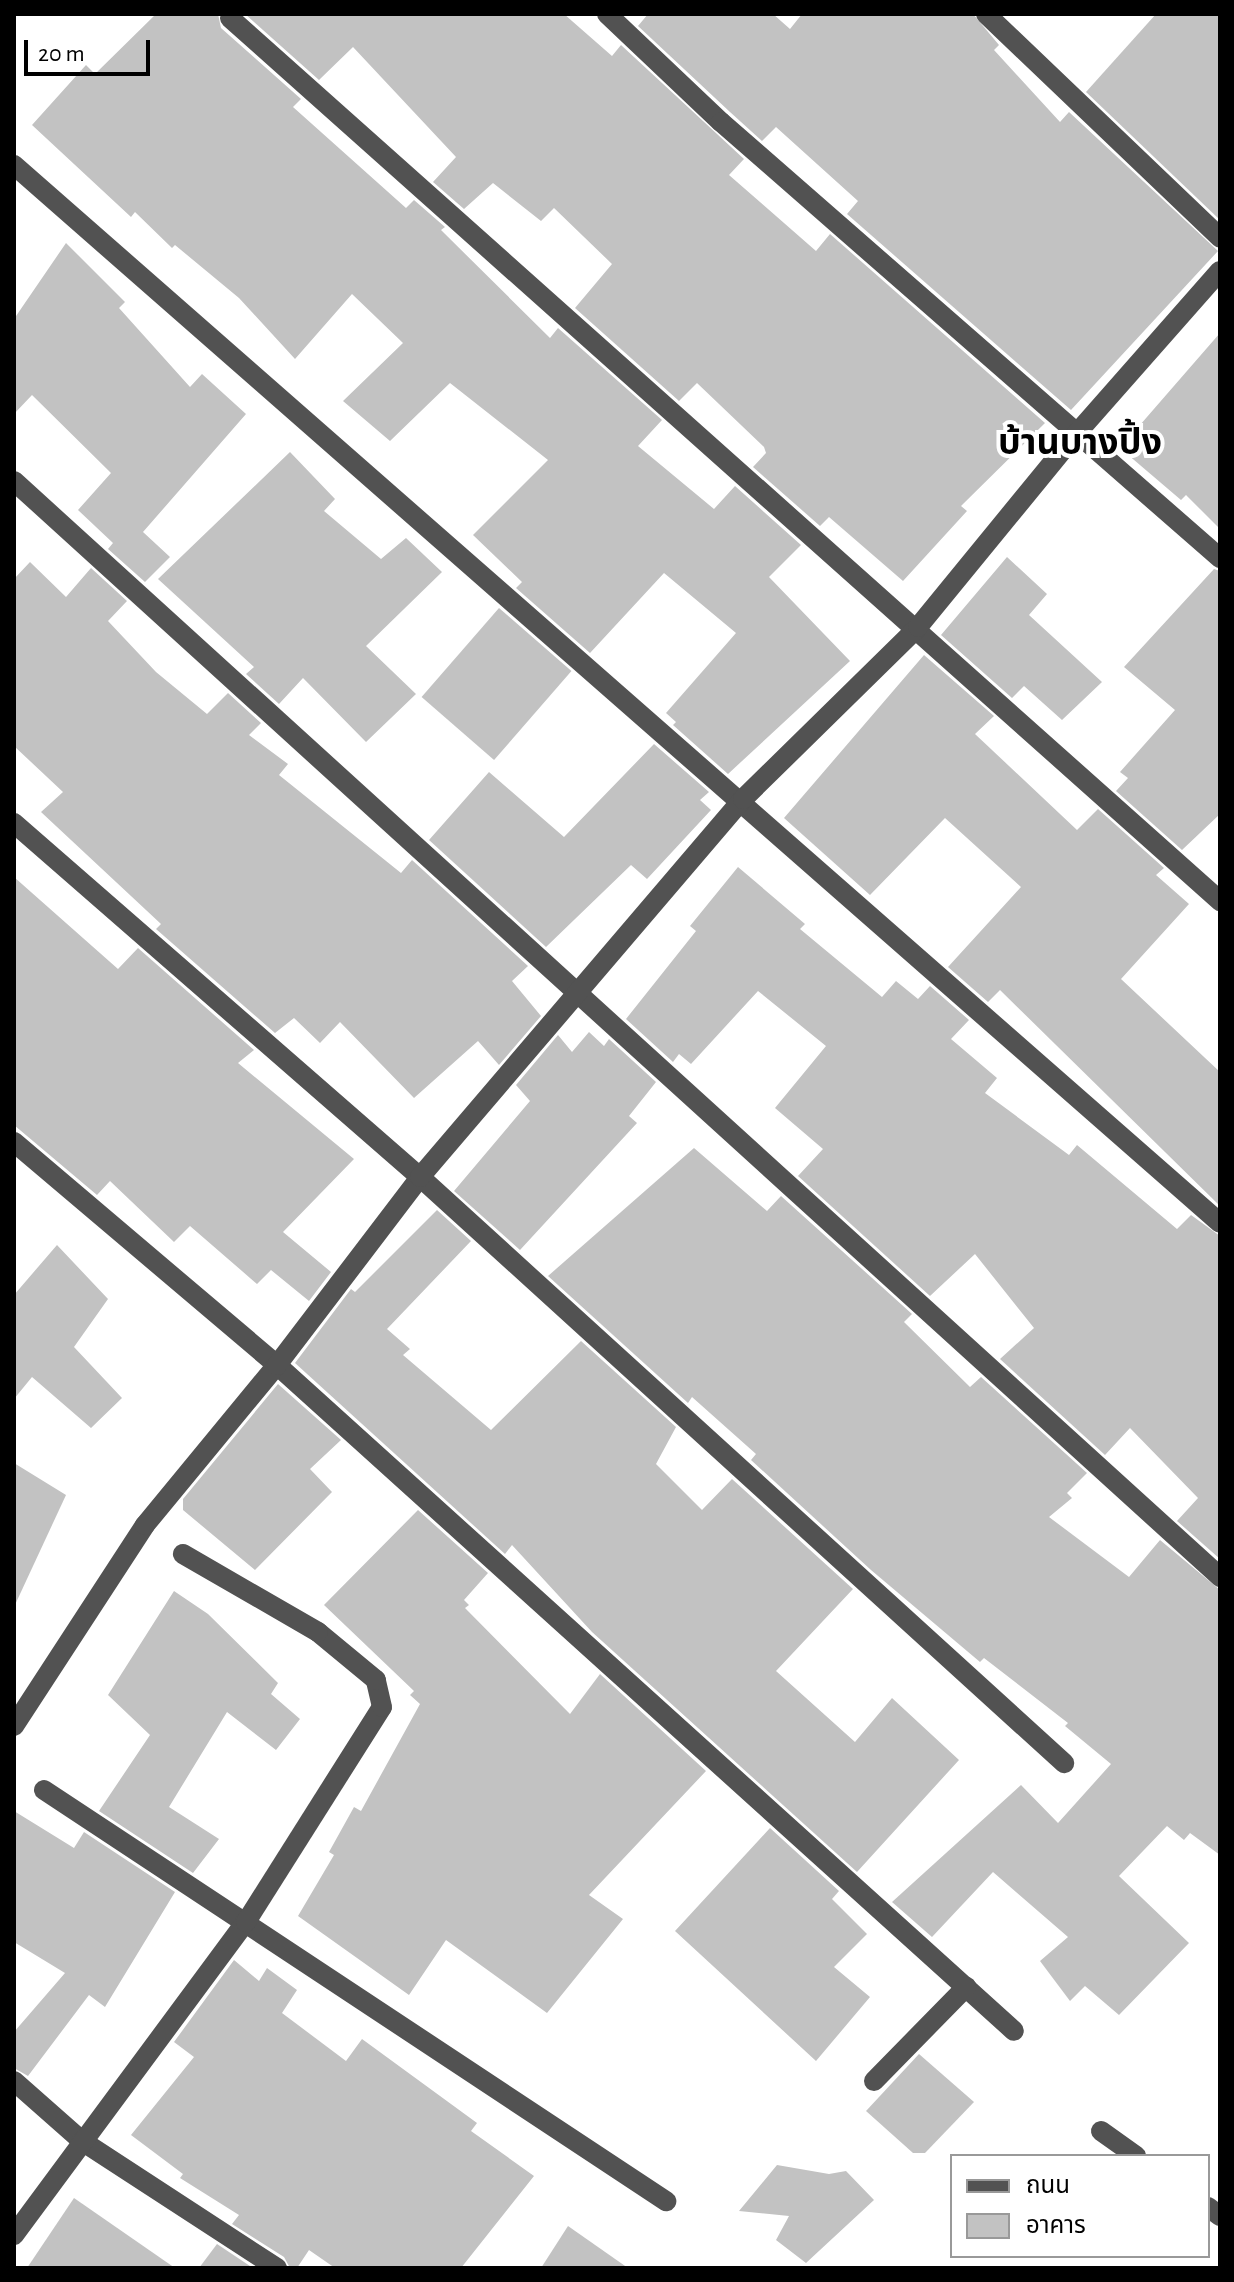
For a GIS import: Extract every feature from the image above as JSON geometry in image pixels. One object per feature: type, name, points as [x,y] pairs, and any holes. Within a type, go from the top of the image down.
[{"type":"street","points":[[607,14],[721,122],[1220,558]]},
{"type":"street","points":[[986,14],[1220,238]]},
{"type":"street","points":[[230,18],[918,627],[1220,901]]},
{"type":"street","points":[[14,165],[743,799],[1220,1223]]},
{"type":"street","points":[[14,1726],[145,1525],[277,1365],[420,1177],[743,799],[918,627],[1077,433],[1220,271]]},
{"type":"street","points":[[14,481],[122,584],[579,992],[1220,1577]]},
{"type":"street","points":[[14,823],[420,1177],[1064,1763]]},
{"type":"street","points":[[14,1142],[277,1365],[1014,2031]]},
{"type":"street","points":[[14,2235],[246,1922],[382,1707],[376,1680],[318,1632],[183,1554]]},
{"type":"street","points":[[44,1790],[666,2201]]},
{"type":"street","points":[[874,2081],[966,1987]]},
{"type":"street","points":[[14,2081],[82,2141],[277,2268]]},
{"type":"street","points":[[1101,2131],[1133,2154]]},
{"type":"building","points":[[156,14],[218,14],[221,28],[301,99],[293,107],[406,208],[414,200],[445,227],[441,230],[550,338],[558,328],[662,420],[638,446],[714,509],[735,486],[801,545],[769,577],[850,661],[728,774],[673,725],[676,722],[666,713],[736,633],[664,573],[590,653],[516,588],[522,582],[473,535],[548,460],[450,383],[390,441],[343,401],[403,343],[352,294],[295,359],[239,298],[175,245],[172,248],[135,212],[131,217],[32,125],[86,65],[95,74]]},
{"type":"building","points":[[245,14],[564,14],[612,56],[621,45],[744,159],[729,175],[816,251],[830,234],[1045,423],[961,506],[967,511],[903,581],[829,517],[820,526],[753,467],[766,453],[764,447],[697,383],[679,401],[575,308],[612,264],[554,208],[541,221],[493,183],[464,209],[433,182],[456,157],[353,47],[319,80]]},
{"type":"building","points":[[648,14],[773,14],[790,29],[802,14],[973,14],[999,45],[994,50],[1060,122],[1069,112],[1218,251],[1071,410],[847,214],[858,201],[776,127],[762,141],[638,26]]},
{"type":"building","points":[[1156,14],[1220,14],[1220,220],[1086,92]]},
{"type":"building","points":[[66,243],[125,302],[119,308],[190,387],[202,374],[246,414],[143,532],[170,557],[145,582],[108,549],[113,543],[78,510],[111,473],[32,395],[14,414],[14,319]]},
{"type":"building","points":[[1220,333],[1220,529],[1186,495],[1181,500],[1120,448]]},
{"type":"building","points":[[290,452],[335,499],[324,511],[381,559],[406,538],[442,572],[366,646],[416,694],[366,742],[303,678],[279,704],[246,674],[254,667],[158,579]]},
{"type":"building","points":[[1007,557],[1047,594],[1029,615],[1102,682],[1062,720],[1024,686],[1012,698],[941,635]]},
{"type":"building","points":[[30,562],[66,597],[91,568],[127,601],[108,621],[156,672],[207,714],[228,693],[261,723],[249,735],[288,764],[279,775],[401,873],[412,860],[528,966],[512,981],[541,1016],[499,1065],[478,1041],[414,1098],[340,1022],[320,1043],[294,1018],[275,1033],[156,929],[161,924],[41,812],[63,792],[14,746],[14,579]]},
{"type":"building","points":[[1214,569],[1220,571],[1220,814],[1182,850],[1116,791],[1128,778],[1120,772],[1175,710],[1124,667]]},
{"type":"building","points":[[499,608],[571,671],[494,760],[422,697]]},
{"type":"building","points":[[924,655],[994,716],[975,734],[1077,830],[1098,809],[1164,868],[1156,875],[1189,904],[1121,979],[1220,1072],[1220,1206],[1000,990],[988,1002],[948,967],[1021,887],[945,818],[870,895],[784,818]]},
{"type":"building","points":[[654,744],[709,792],[700,800],[711,810],[647,879],[631,865],[546,947],[429,840],[489,772],[564,837]]},
{"type":"building","points":[[738,867],[805,924],[800,929],[882,997],[896,981],[918,999],[930,986],[969,1020],[951,1039],[997,1078],[985,1093],[1069,1155],[1077,1145],[1177,1229],[1191,1215],[1220,1236],[1220,1559],[1177,1521],[1198,1498],[1130,1428],[1105,1455],[1000,1359],[1034,1328],[975,1254],[930,1296],[798,1176],[823,1149],[775,1108],[826,1046],[758,991],[691,1064],[679,1054],[673,1062],[626,1019],[696,931],[690,926]]},
{"type":"building","points":[[14,877],[118,969],[138,948],[254,1050],[238,1063],[354,1159],[283,1232],[331,1272],[309,1301],[271,1270],[257,1284],[190,1226],[174,1242],[110,1181],[97,1195],[14,1125]]},
{"type":"building","points":[[589,1032],[604,1046],[609,1039],[656,1082],[629,1116],[637,1123],[520,1250],[454,1191],[530,1101],[516,1085],[558,1035],[572,1052]]},
{"type":"building","points":[[694,1148],[767,1211],[781,1196],[912,1314],[904,1322],[970,1387],[981,1377],[1087,1473],[1067,1493],[1072,1498],[1049,1517],[1129,1577],[1160,1540],[1220,1590],[1220,1855],[1190,1833],[1184,1840],[1167,1826],[1119,1876],[1189,1943],[1119,2015],[1085,1986],[1070,2001],[1040,1961],[1068,1937],[993,1872],[932,1937],[892,1902],[1021,1785],[1058,1823],[1111,1764],[1065,1726],[1068,1723],[984,1658],[980,1662],[871,1570],[751,1460],[756,1454],[692,1397],[688,1403],[548,1276]]},
{"type":"building","points":[[437,1210],[471,1241],[387,1329],[410,1349],[403,1355],[491,1430],[581,1341],[676,1427],[656,1464],[702,1510],[732,1479],[853,1589],[776,1671],[855,1742],[892,1698],[959,1760],[857,1872],[592,1632],[512,1545],[505,1554],[295,1363],[351,1289],[355,1292]]},
{"type":"building","points":[[57,1245],[108,1299],[74,1347],[122,1398],[91,1428],[32,1377],[14,1399],[14,1295]]},
{"type":"building","points":[[278,1384],[341,1440],[310,1469],[332,1492],[255,1570],[183,1510],[183,1499]]},
{"type":"building","points":[[14,1463],[66,1495],[14,1607]]},
{"type":"building","points":[[418,1510],[488,1573],[464,1600],[469,1605],[465,1608],[570,1714],[600,1674],[706,1771],[589,1895],[623,1919],[547,2013],[446,1940],[409,1995],[298,1916],[334,1855],[329,1852],[354,1807],[361,1811],[420,1704],[410,1695],[414,1691],[324,1605]]},
{"type":"building","points":[[174,1591],[208,1614],[278,1683],[271,1694],[300,1719],[276,1750],[227,1712],[169,1807],[219,1839],[193,1873],[99,1811],[150,1735],[108,1695]]},
{"type":"building","points":[[14,1811],[74,1848],[84,1832],[175,1892],[105,2007],[89,1995],[28,2076],[14,2068],[14,2032],[65,1973],[14,1942]]},
{"type":"building","points":[[770,1828],[839,1891],[832,1899],[867,1934],[834,1967],[870,1997],[816,2061],[675,1931]]},
{"type":"building","points":[[234,1960],[259,1981],[267,1968],[297,1990],[282,2013],[346,2061],[362,2039],[477,2123],[471,2131],[534,2176],[461,2268],[335,2268],[309,2250],[297,2268],[290,2268],[284,2257],[232,2224],[239,2215],[180,2178],[183,2174],[131,2135],[194,2057],[174,2042]]},
{"type":"building","points":[[919,2054],[974,2102],[925,2153],[913,2153],[866,2111]]},
{"type":"building","points":[[777,2165],[829,2174],[846,2171],[874,2200],[806,2263],[776,2240],[789,2216],[739,2211]]},
{"type":"building","points":[[74,2198],[175,2268],[27,2268]]},
{"type":"building","points":[[568,2226],[628,2268],[541,2268]]},
{"type":"building","points":[[217,2244],[253,2268],[199,2268]]},
{"type":"district","name":"บ้านบางปิ้ง","points":[[1080,444]]}]
